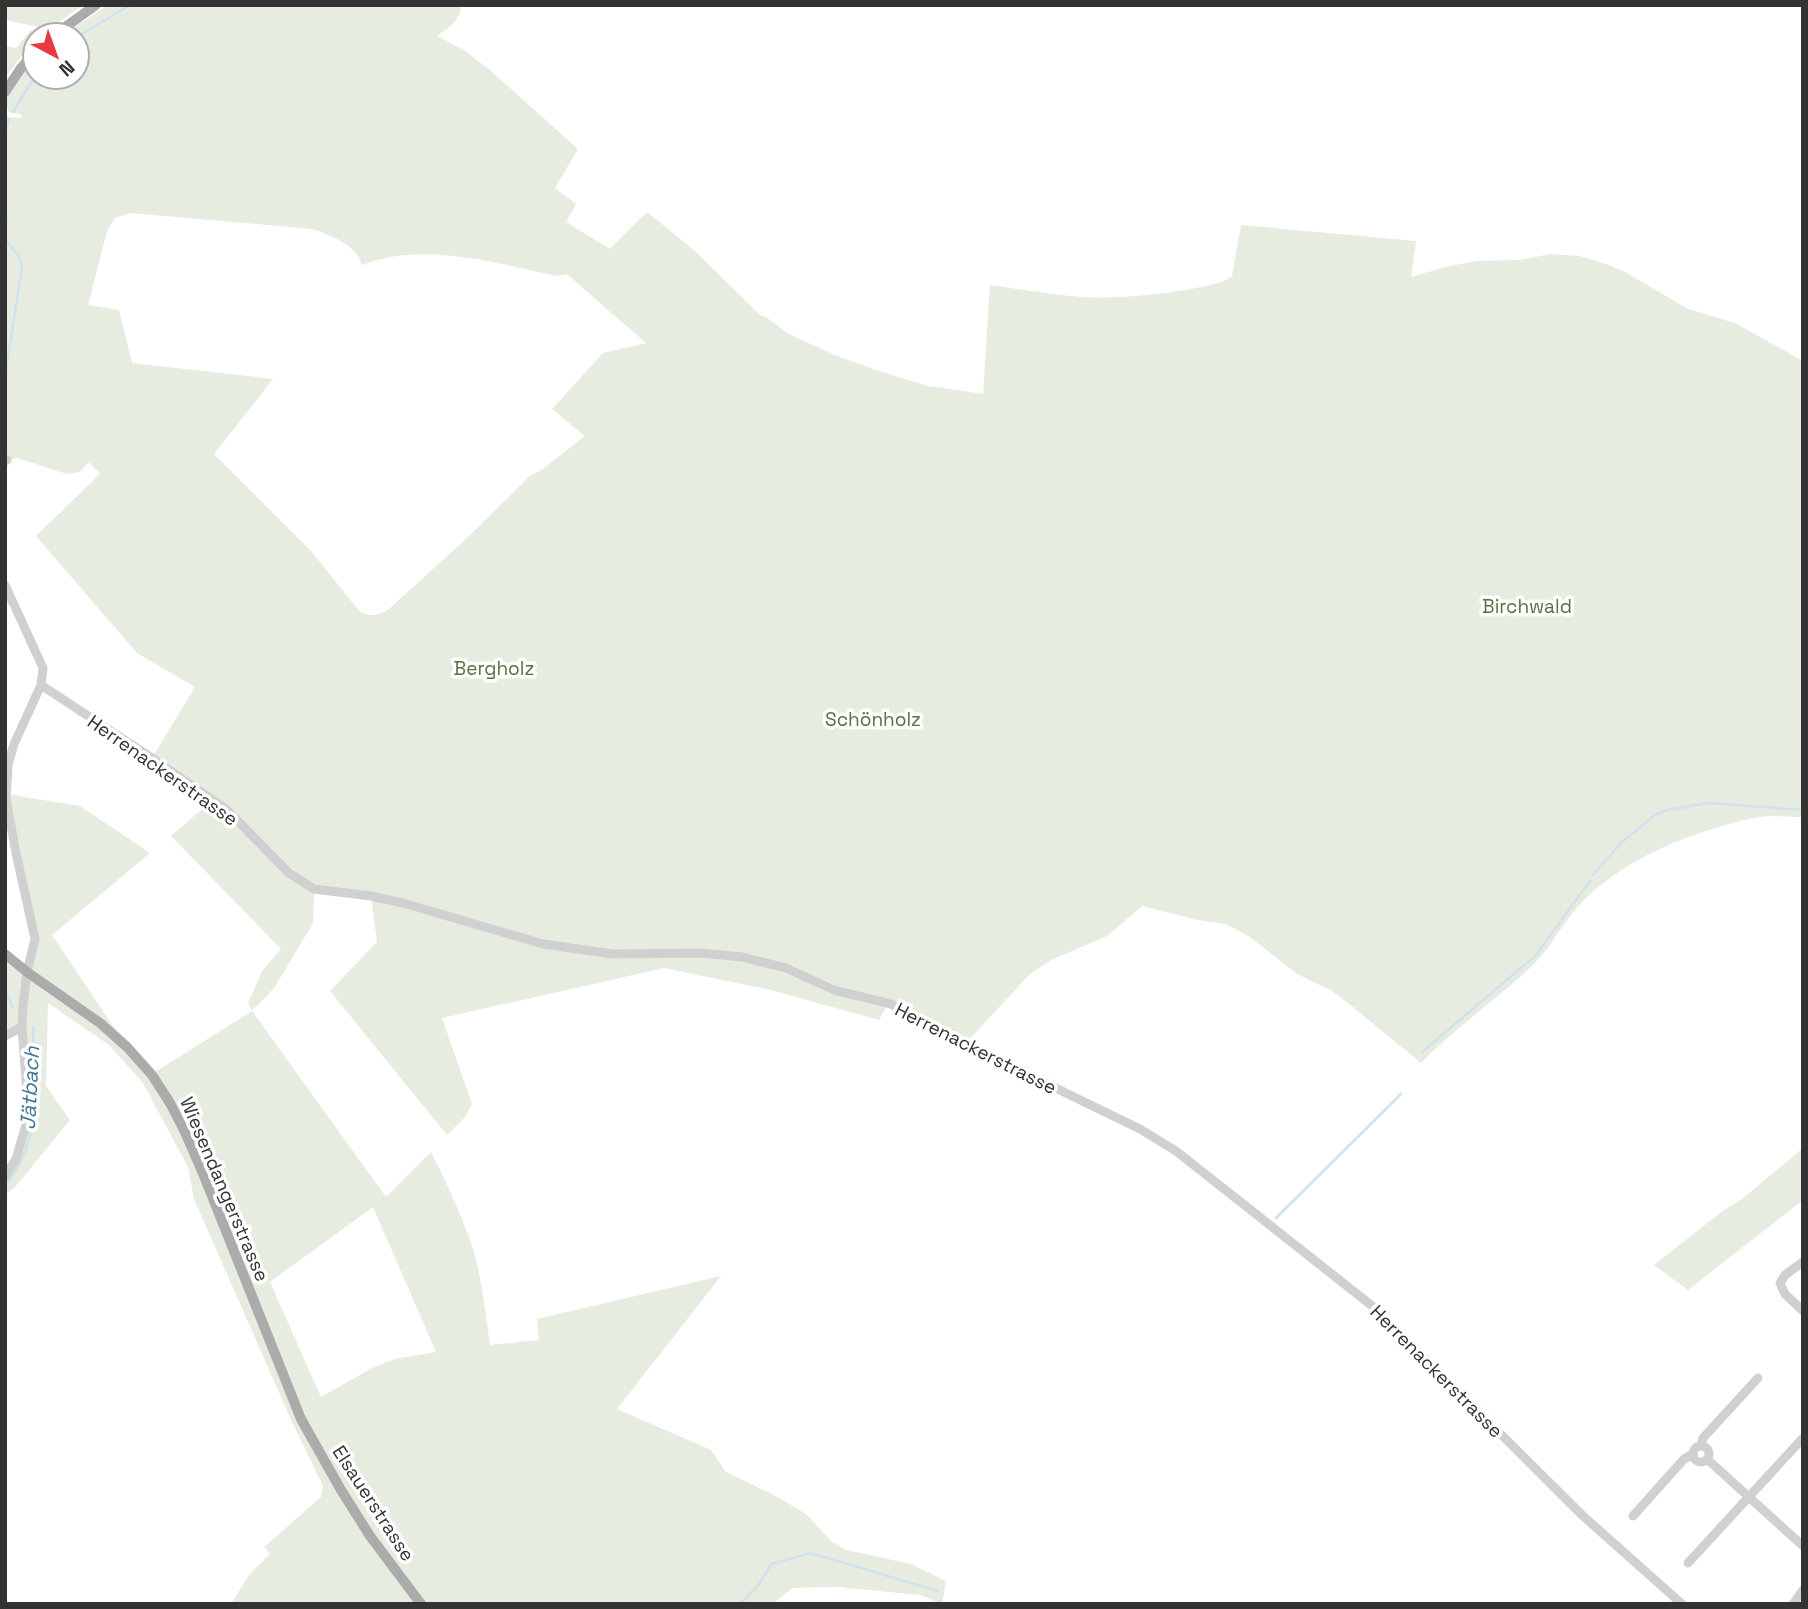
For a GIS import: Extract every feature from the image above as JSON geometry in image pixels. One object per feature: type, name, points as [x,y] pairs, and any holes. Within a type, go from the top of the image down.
[{"type":"main road","points":[[74,21],[96,5]]},
{"type":"main road","points":[[5,92],[21,68]]},
{"type":"main road","name":"Wiesendangerstrasse","points":[[5,954],[100,1023],[127,1046],[152,1074],[184,1130],[202,1171],[301,1419]]},
{"type":"main road","name":"Elsauerstrasse","points":[[301,1419],[370,1536],[421,1604]]},
{"type":"street","points":[[5,585],[43,668],[41,685],[14,744],[8,765],[6,794],[35,939],[27,972],[23,1027],[26,1125],[16,1159],[5,1176]]},
{"type":"street","name":"Herrenackerstrasse","points":[[41,685],[226,810],[289,873],[314,889],[392,901],[543,944],[613,954],[701,953],[743,957],[786,968],[834,990],[900,1008],[965,1044],[1140,1129],[1176,1152],[1371,1305],[1582,1515],[1682,1604]]},
{"type":"street","points":[[5,1036],[23,1027]]},
{"type":"street","points":[[1803,1262],[1785,1275],[1780,1283],[1785,1294],[1803,1311]]},
{"type":"street","points":[[1701,1446],[1703,1438],[1758,1378]]},
{"type":"street","points":[[1688,1563],[1803,1438]]},
{"type":"street","points":[[1633,1516],[1696,1448],[1706,1447],[1709,1451],[1707,1459]]},
{"type":"street","points":[[1693,1454],[1695,1460],[1700,1462],[1707,1459]]},
{"type":"street","points":[[1707,1459],[1803,1546]]},
{"type":"street","points":[[1793,1604],[1803,1590]]},
{"type":"green space","points":[[5,5],[83,5],[60,21],[21,21],[21,23],[5,20]]},
{"type":"green space","points":[[109,5],[461,5],[456,20],[437,36],[464,50],[491,71],[578,149],[555,188],[576,204],[566,222],[610,249],[647,212],[695,251],[760,315],[787,333],[832,354],[876,370],[928,386],[983,394],[990,285],[1059,295],[1123,297],[1213,284],[1232,276],[1241,225],[1416,241],[1411,277],[1478,261],[1519,260],[1551,254],[1580,256],[1606,264],[1625,272],[1688,309],[1735,323],[1803,361],[1803,817],[1765,816],[1728,824],[1681,840],[1629,865],[1583,901],[1534,964],[1421,1063],[1332,991],[1297,974],[1250,937],[1226,924],[1142,906],[1107,936],[1051,960],[1030,974],[965,1044],[888,1004],[879,1020],[767,989],[664,968],[442,1018],[472,1104],[465,1117],[447,1135],[330,991],[377,942],[371,896],[314,889],[313,923],[274,988],[252,1011],[248,1003],[262,971],[281,949],[171,836],[212,801],[152,758],[195,687],[137,653],[36,536],[100,474],[89,462],[80,472],[67,474],[17,458],[7,460],[5,454],[5,117],[23,117],[9,112],[6,107],[7,96],[21,76],[21,91],[91,91],[91,21],[83,21]],"holes":[[[130,213],[313,229],[349,246],[362,265],[386,258],[435,255],[484,260],[557,276],[567,274],[646,343],[603,353],[552,409],[585,436],[530,476],[389,609],[372,615],[360,612],[311,551],[214,454],[273,379],[132,363],[119,310],[88,305],[107,231],[115,218]]]},
{"type":"green space","points":[[21,42],[21,57],[5,78],[5,46],[16,48]]},
{"type":"green space","points":[[6,794],[80,806],[150,853],[52,935],[127,1047],[152,1074],[252,1011],[386,1197],[431,1152],[456,1204],[477,1263],[490,1345],[539,1340],[537,1319],[721,1276],[617,1409],[711,1450],[726,1472],[806,1514],[832,1542],[846,1550],[911,1564],[946,1581],[942,1604],[921,1595],[838,1587],[793,1588],[772,1604],[231,1604],[249,1575],[270,1554],[264,1547],[321,1497],[323,1486],[194,1199],[188,1167],[143,1083],[109,1045],[48,1003],[46,1086],[70,1120],[16,1186],[5,1195],[5,1176],[26,1125],[23,1028],[5,1036],[5,954],[27,972],[35,939]],"holes":[[[373,1207],[436,1352],[395,1359],[374,1367],[321,1397],[270,1282]]]},
{"type":"green space","points":[[1803,1148],[1803,1200],[1688,1290],[1654,1265],[1742,1199]]},
{"type":"waterway","name":"Jätbach","points":[[91,29],[130,5]]},
{"type":"waterway","name":"Jätbach","points":[[13,112],[26,91]]},
{"type":"waterway","name":"Jätbach","points":[[5,133],[9,120]]},
{"type":"waterway","name":"Jätbach","points":[[5,215],[5,229]]},
{"type":"waterway","points":[[5,239],[18,255],[22,267],[5,377]]},
{"type":"waterway","points":[[1593,875],[1622,842],[1655,815],[1667,810],[1708,803],[1803,810]]},
{"type":"waterway","points":[[1422,1052],[1535,956],[1590,881]]},
{"type":"waterway","name":"Jätbach","points":[[5,991],[13,1008]]},
{"type":"waterway","name":"Jätbach","points":[[5,1186],[27,1147],[34,1114],[33,1027]]},
{"type":"waterway","points":[[1276,1218],[1401,1094]]},
{"type":"waterway","points":[[740,1604],[760,1583],[771,1564],[811,1553],[938,1591]]},
{"type":"park label","name":"Birchwald","points":[[1527,606]]},
{"type":"park label","name":"Bergholz","points":[[494,668]]},
{"type":"park label","name":"Schönholz","points":[[873,719]]}]
